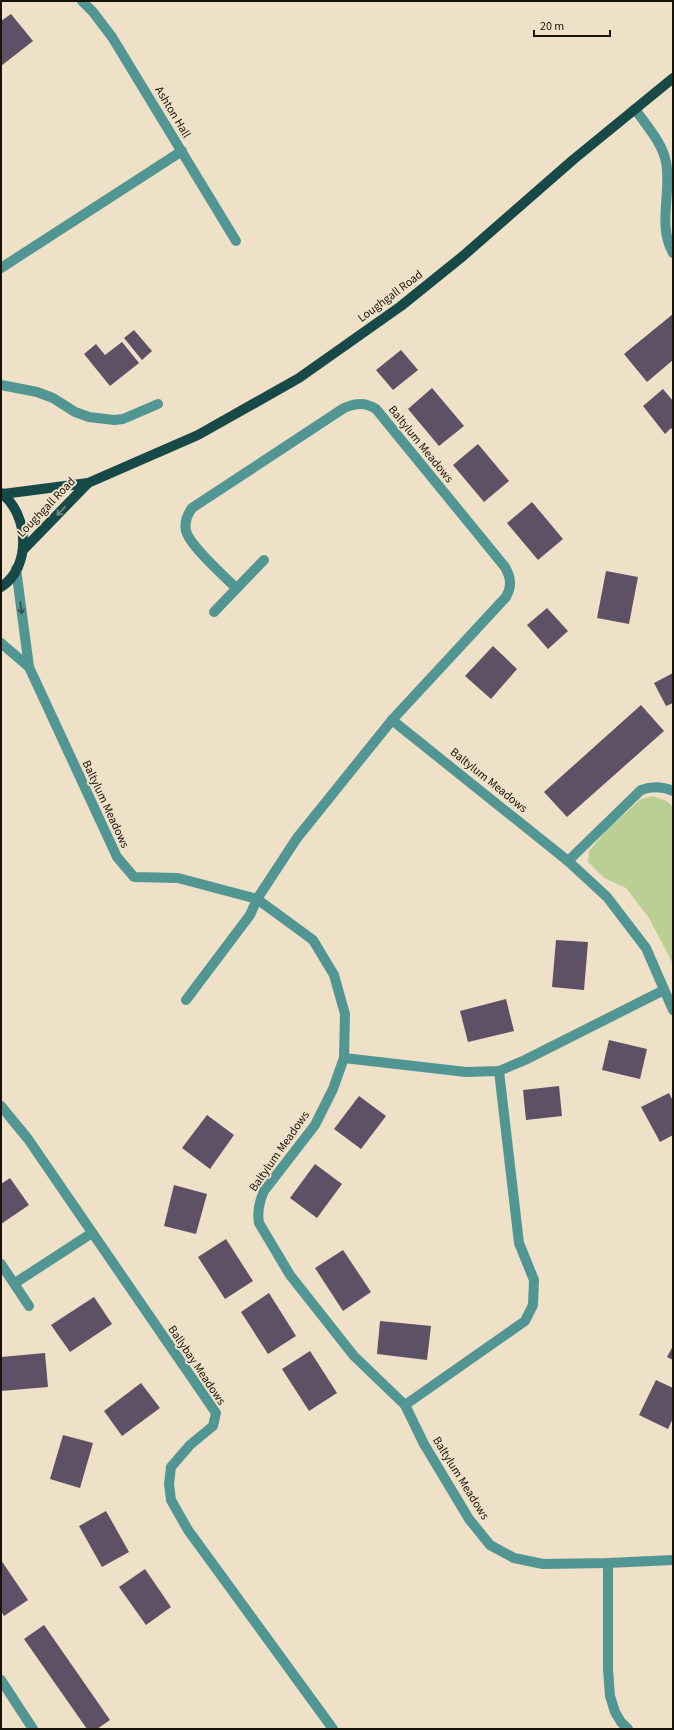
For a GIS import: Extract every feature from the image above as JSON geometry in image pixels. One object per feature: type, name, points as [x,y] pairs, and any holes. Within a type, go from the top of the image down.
[{"type":"main road","name":"Loughgall Road","points":[[2,494],[88,483],[198,435],[293,382],[401,306],[452,265],[574,159],[673,78]]},
{"type":"main road","name":"Loughgall Road","points":[[23,550],[88,483]]},
{"type":"main road","points":[[1,588],[16,569],[23,550],[23,530],[16,510],[2,494]]},
{"type":"street","name":"Ashton Hall","points":[[82,1],[93,12],[112,37],[236,241]]},
{"type":"street","points":[[634,109],[660,147],[666,162],[665,216],[669,245],[673,253]]},
{"type":"street","points":[[1,268],[182,151]]},
{"type":"street","points":[[1,385],[37,392],[53,398],[75,412],[94,418],[114,420],[123,419],[158,404]]},
{"type":"street","name":"Baltylum Meadows","points":[[236,588],[192,542],[186,531],[186,517],[192,508],[344,408],[354,404],[364,403],[376,409],[505,567],[510,576],[511,588],[506,597],[392,720],[298,838],[257,899]]},
{"type":"street","points":[[214,612],[264,560]]},
{"type":"street","name":"Baltylum Meadows","points":[[16,569],[29,667],[117,857],[134,876],[178,878],[257,899],[313,940],[334,975],[345,1014],[344,1058],[333,1089],[315,1125],[264,1191],[259,1202],[257,1214],[259,1223],[290,1275],[354,1356],[405,1405],[424,1444],[469,1520],[490,1545],[514,1558],[543,1564],[673,1560]]},
{"type":"street","name":"Baltylum Meadows","points":[[1,644],[29,667]]},
{"type":"street","name":"Baltylum Meadows","points":[[392,720],[568,861],[607,897],[646,948],[673,1010]]},
{"type":"street","points":[[568,861],[641,790],[650,787],[661,787],[673,791]]},
{"type":"street","points":[[186,1000],[250,915],[257,899]]},
{"type":"street","points":[[344,1058],[466,1072],[499,1071],[525,1060],[664,990]]},
{"type":"street","points":[[405,1405],[524,1321],[533,1305],[534,1280],[519,1243],[499,1071]]},
{"type":"street","name":"Ballybay Meadows","points":[[1,1106],[28,1139],[216,1413],[213,1426],[190,1445],[171,1467],[169,1484],[171,1500],[188,1530],[333,1729]]},
{"type":"street","points":[[15,1283],[92,1233]]},
{"type":"street","points":[[1,1264],[29,1306]]},
{"type":"street","points":[[608,1563],[608,1669],[610,1696],[615,1712],[621,1722],[628,1729]]},
{"type":"street","points":[[1,1680],[33,1729]]},
{"type":"green space","points":[[653,796],[667,801],[673,807],[673,964],[649,918],[626,888],[604,878],[588,862],[589,851],[607,830],[641,799]]},
{"type":"building","points":[[11,14],[33,41],[1,66],[1,21]]},
{"type":"building","points":[[673,314],[673,360],[647,382],[624,354]]},
{"type":"building","points":[[134,330],[152,351],[142,360],[124,338]]},
{"type":"building","points":[[122,342],[139,363],[110,386],[84,354],[96,344],[105,355]]},
{"type":"building","points":[[401,350],[418,370],[393,390],[376,370]]},
{"type":"building","points":[[432,388],[464,426],[439,446],[408,409]]},
{"type":"building","points":[[663,389],[673,401],[673,431],[671,428],[665,434],[643,406]]},
{"type":"building","points":[[478,444],[509,481],[484,502],[453,465]]},
{"type":"building","points":[[532,502],[563,539],[538,560],[507,523]]},
{"type":"building","points":[[606,571],[638,577],[629,624],[597,618]]},
{"type":"building","points":[[547,608],[568,631],[548,649],[527,625]]},
{"type":"building","points":[[493,646],[517,669],[491,699],[465,676]]},
{"type":"building","points":[[673,673],[673,703],[666,706],[654,683]]},
{"type":"building","points":[[641,705],[664,731],[567,817],[544,792]]},
{"type":"building","points":[[556,940],[588,942],[584,990],[552,987]]},
{"type":"building","points":[[506,999],[514,1031],[468,1042],[460,1011]]},
{"type":"building","points":[[609,1040],[647,1049],[640,1079],[602,1070]]},
{"type":"building","points":[[559,1086],[562,1116],[526,1120],[523,1090]]},
{"type":"building","points":[[669,1093],[673,1101],[673,1135],[660,1142],[641,1107]]},
{"type":"building","points":[[359,1096],[386,1116],[361,1149],[334,1129]]},
{"type":"building","points":[[207,1115],[234,1135],[210,1169],[182,1148]]},
{"type":"building","points":[[315,1164],[342,1184],[317,1218],[290,1198]]},
{"type":"building","points":[[10,1178],[29,1205],[1,1224],[1,1184]]},
{"type":"building","points":[[174,1185],[207,1194],[196,1234],[164,1226]]},
{"type":"building","points":[[226,1239],[253,1281],[225,1299],[198,1257]]},
{"type":"building","points":[[343,1250],[371,1292],[343,1311],[315,1268]]},
{"type":"building","points":[[269,1293],[296,1336],[268,1354],[241,1312]]},
{"type":"building","points":[[94,1297],[112,1324],[70,1352],[51,1325]]},
{"type":"building","points":[[380,1321],[431,1326],[427,1360],[377,1354]]},
{"type":"building","points":[[673,1346],[673,1360],[667,1357]]},
{"type":"building","points":[[310,1351],[337,1393],[309,1411],[282,1369]]},
{"type":"building","points":[[45,1353],[48,1387],[1,1391],[1,1357]]},
{"type":"building","points":[[656,1380],[673,1388],[673,1418],[668,1429],[639,1415]]},
{"type":"building","points":[[141,1383],[160,1408],[122,1436],[104,1411]]},
{"type":"building","points":[[63,1435],[93,1443],[80,1488],[50,1479]]},
{"type":"building","points":[[106,1511],[129,1552],[102,1567],[79,1526]]},
{"type":"building","points":[[1,1560],[28,1600],[4,1616],[1,1611]]},
{"type":"building","points":[[145,1569],[171,1607],[146,1625],[119,1587]]},
{"type":"building","points":[[44,1625],[110,1720],[97,1729],[87,1729],[24,1639]]}]
